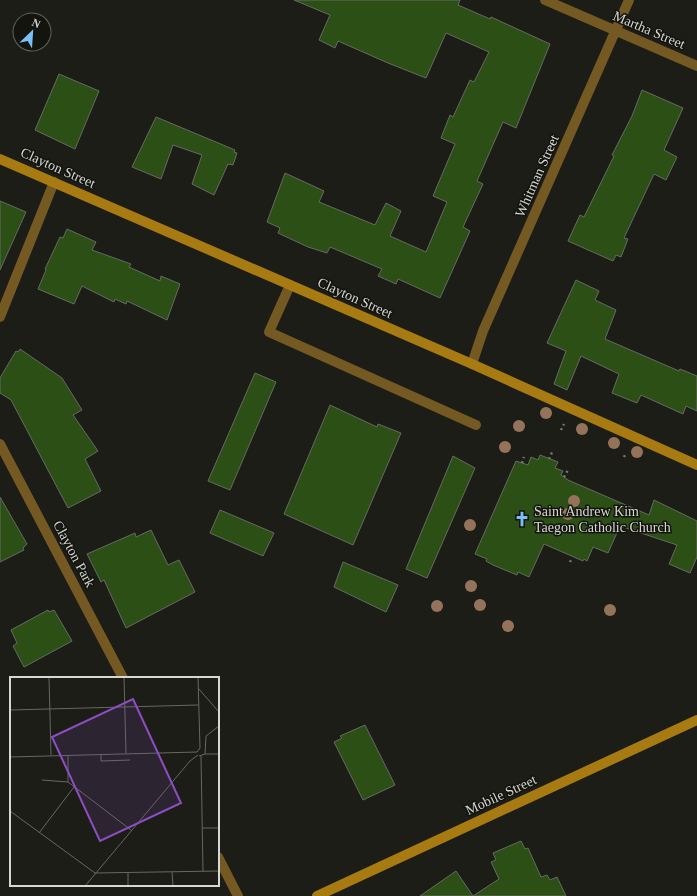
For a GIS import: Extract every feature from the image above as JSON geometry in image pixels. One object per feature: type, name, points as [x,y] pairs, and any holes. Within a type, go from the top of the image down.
[{"type":"street","name":"Martha Street","points":[[545,0],[697,66]]},
{"type":"street","name":"Whitman Street","points":[[472,364],[484,331],[629,0]]},
{"type":"street","name":"Clayton Street","points":[[0,159],[472,364],[697,465]]},
{"type":"street","points":[[0,317],[54,182]]},
{"type":"street","points":[[290,285],[269,332],[476,425]]},
{"type":"street","name":"Clayton Park","points":[[0,444],[122,677]]},
{"type":"street","name":"Mobile Street","points":[[317,896],[697,720]]},
{"type":"street","points":[[219,859],[238,896]]},
{"type":"path","points":[[561,430],[564,424]]},
{"type":"path","points":[[549,459],[553,450]]},
{"type":"path","points":[[522,463],[524,457]]},
{"type":"path","points":[[564,477],[568,470]]},
{"type":"path","points":[[570,562],[572,558]]},
{"type":"building","points":[[294,0],[460,0],[458,5],[490,19],[491,17],[550,44],[516,128],[503,122],[477,181],[483,184],[463,227],[470,231],[440,298],[398,279],[396,284],[378,276],[382,269],[330,247],[327,253],[308,247],[278,233],[280,228],[267,222],[285,173],[324,191],[319,202],[375,225],[386,203],[401,211],[390,236],[426,252],[447,202],[433,196],[455,144],[441,138],[450,115],[453,117],[470,80],[474,82],[489,52],[446,33],[426,78],[338,41],[335,48],[319,40],[330,15]]},
{"type":"building","points":[[59,74],[99,91],[75,149],[35,130]]},
{"type":"building","points":[[642,90],[683,108],[664,150],[677,157],[666,180],[654,174],[624,238],[628,239],[621,257],[616,255],[613,261],[568,241],[580,215],[584,217],[614,156],[612,155],[632,116]]},
{"type":"building","points":[[156,117],[235,150],[234,152],[237,153],[233,165],[228,164],[214,195],[192,184],[202,155],[173,145],[161,179],[132,167]]},
{"type":"building","points":[[0,201],[26,212],[0,270]]},
{"type":"building","points":[[67,229],[96,242],[92,250],[131,264],[129,267],[160,281],[161,276],[180,284],[167,320],[127,301],[126,304],[115,299],[114,302],[82,286],[74,304],[38,289],[46,270],[45,269],[60,237],[63,238]]},
{"type":"building","points":[[576,280],[599,291],[595,300],[616,310],[605,339],[679,371],[680,369],[697,376],[697,411],[686,406],[683,414],[641,395],[637,403],[612,393],[619,374],[581,356],[567,390],[554,384],[566,351],[547,343]]},
{"type":"building","points":[[20,349],[62,378],[82,410],[73,415],[98,451],[85,459],[101,491],[68,508],[11,400],[0,393],[0,378],[16,351],[18,352]]},
{"type":"building","points":[[255,373],[276,382],[230,490],[208,481]]},
{"type":"building","points":[[330,405],[377,427],[378,424],[401,433],[353,545],[284,514]]},
{"type":"building","points":[[540,455],[558,462],[555,468],[563,471],[561,475],[568,480],[649,515],[654,500],[697,521],[697,557],[690,573],[669,564],[677,545],[620,526],[608,553],[593,547],[587,561],[584,559],[583,561],[544,544],[529,577],[518,572],[517,575],[493,565],[486,561],[487,559],[475,554],[516,461],[528,465],[531,457],[538,460]]},
{"type":"building","points":[[453,456],[475,468],[427,578],[406,569]]},
{"type":"building","points":[[0,497],[27,544],[23,548],[24,550],[0,562]]},
{"type":"building","points":[[220,510],[274,533],[263,556],[210,533]]},
{"type":"building","points":[[151,530],[168,565],[179,560],[195,592],[126,628],[104,580],[101,582],[87,554],[135,533],[136,537]]},
{"type":"building","points":[[343,562],[398,585],[386,612],[334,587]]},
{"type":"building","points":[[48,610],[49,612],[54,610],[72,641],[24,667],[13,646],[17,643],[11,630]]},
{"type":"building","points":[[365,725],[395,785],[363,800],[334,742],[342,738],[340,736]]},
{"type":"building","points":[[521,841],[525,849],[528,848],[541,877],[547,875],[550,880],[557,877],[566,896],[473,896],[499,879],[491,862],[496,860],[493,853]]},
{"type":"building","points":[[456,871],[473,896],[420,896]]},
{"type":"place","name":"Saint Andrew Kim Taegon Catholic Church","points":[[522,519]]}]
